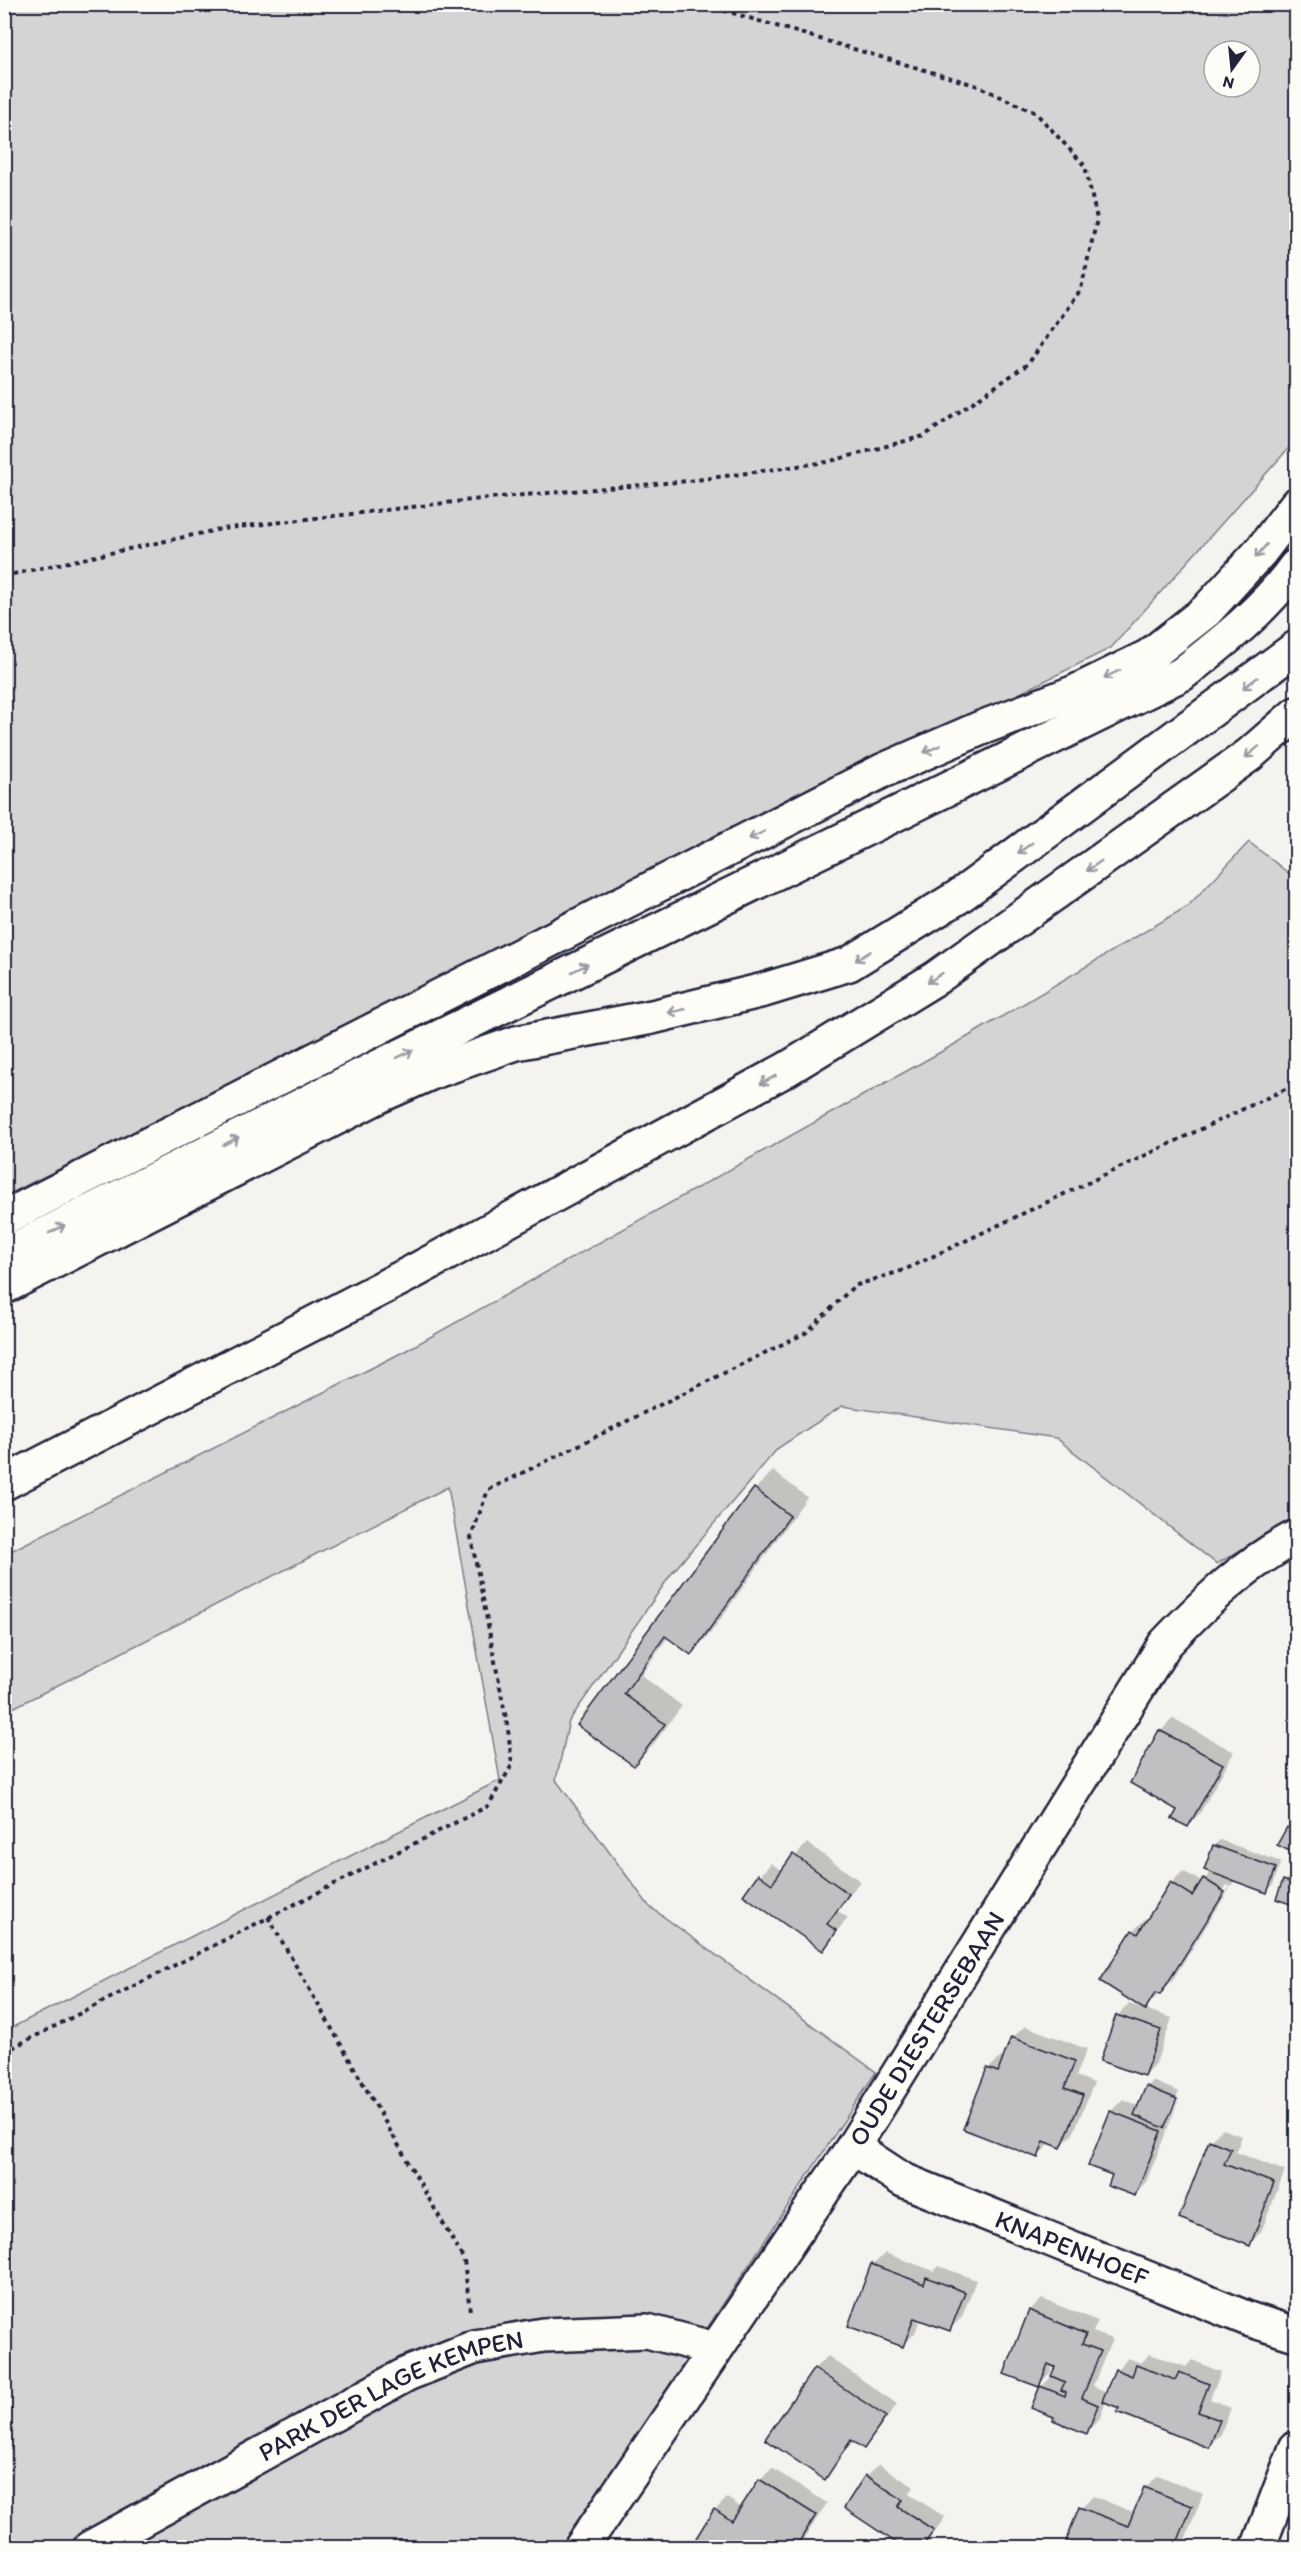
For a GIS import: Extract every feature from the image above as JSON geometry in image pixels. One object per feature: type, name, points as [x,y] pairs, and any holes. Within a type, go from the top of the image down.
[{"type":"street","points":[[4,1218],[882,771],[981,728],[1073,693],[1149,656],[1206,611],[1261,551],[1296,505]]},
{"type":"street","points":[[4,1255],[363,1074],[1182,674],[1237,631],[1282,586],[1296,566]]},
{"type":"street","points":[[4,1287],[381,1095],[433,1072],[516,1044],[675,1012],[764,990],[849,964],[958,897],[1296,648]]},
{"type":"street","points":[[4,1483],[411,1273],[787,1069],[936,978],[1249,755],[1296,714]]},
{"type":"street","name":"OUDE DIESTERSEBAAN","points":[[581,2547],[853,2147],[1165,1644],[1218,1589],[1270,1551],[1296,1537]]},
{"type":"street","name":"KNAPENHOEF","points":[[853,2147],[903,2180],[1251,2320],[1296,2334]]},
{"type":"street","name":"PARK DER LAGE KEMPEN","points":[[90,2547],[407,2374],[475,2347],[543,2335],[648,2331],[715,2349]]},
{"type":"street","points":[[1258,2547],[1296,2448]]},
{"type":"path","points":[[4,576],[221,529],[489,498],[689,481],[827,462],[924,436],[1028,364],[1080,289],[1097,219],[1085,166],[1078,158],[1036,113],[975,86],[702,4]]},
{"type":"path","points":[[4,2052],[488,1806],[512,1765],[508,1729],[471,1538],[488,1490],[807,1332],[854,1286],[904,1270],[1296,1084]]},
{"type":"path","points":[[268,1917],[464,2260],[475,2347]]},
{"type":"shaded area","points":[[5,5],[1296,5],[1296,440],[1111,648],[5,1196]]},
{"type":"shaded area","points":[[1249,842],[1296,879],[1296,1517],[1217,1564],[1056,1438],[842,1406],[778,1448],[672,1573],[569,1721],[556,1780],[649,1906],[876,2072],[563,2547],[5,2547],[5,2031],[500,1780],[448,1487],[5,1712],[5,1554],[405,1351],[964,1039],[1188,906]]},
{"type":"building","points":[[754,1488],[790,1516],[691,1655],[665,1636],[624,1694],[665,1724],[634,1766],[577,1725]]},
{"type":"building","points":[[1159,1730],[1223,1764],[1188,1827],[1172,1819],[1177,1810],[1130,1783]]},
{"type":"building","points":[[1287,1827],[1296,1833],[1296,1854],[1277,1845]]},
{"type":"building","points":[[1213,1845],[1276,1868],[1267,1893],[1204,1870]]},
{"type":"building","points":[[793,1854],[849,1894],[827,1924],[837,1931],[823,1951],[743,1895],[758,1874],[772,1884]]},
{"type":"building","points":[[1203,1878],[1225,1892],[1160,1995],[1155,1993],[1145,2010],[1100,1981],[1132,1930],[1138,1934],[1170,1882],[1192,1896]]},
{"type":"building","points":[[1283,1880],[1296,1885],[1296,1906],[1276,1899]]},
{"type":"building","points":[[1116,2015],[1161,2030],[1144,2076],[1100,2061]]},
{"type":"building","points":[[1011,2037],[1075,2061],[1065,2088],[1083,2095],[1061,2148],[1044,2141],[1038,2158],[963,2129],[987,2068],[998,2072]]},
{"type":"building","points":[[1146,2086],[1177,2099],[1164,2128],[1134,2115]]},
{"type":"building","points":[[1110,2111],[1161,2131],[1135,2196],[1108,2186],[1112,2175],[1088,2166]]},
{"type":"building","points":[[1209,2140],[1231,2149],[1224,2164],[1274,2183],[1250,2246],[1179,2218]]},
{"type":"building","points":[[1296,2230],[1296,2255],[1288,2251]]},
{"type":"building","points":[[871,2264],[924,2284],[926,2277],[965,2292],[950,2331],[914,2318],[903,2347],[848,2326]]},
{"type":"building","points":[[1029,2310],[1086,2334],[1082,2344],[1101,2351],[1082,2398],[1098,2405],[1087,2434],[1031,2408],[1040,2386],[1065,2396],[1066,2392],[1061,2390],[1065,2382],[1051,2376],[1055,2367],[1048,2364],[1039,2387],[1004,2374]]},
{"type":"building","points":[[1136,2365],[1175,2380],[1179,2372],[1209,2384],[1198,2412],[1220,2420],[1209,2448],[1117,2412],[1119,2408],[1102,2401],[1115,2369],[1132,2376]]},
{"type":"building","points":[[814,2368],[886,2417],[864,2449],[851,2440],[825,2480],[765,2439]]},
{"type":"building","points":[[865,2475],[903,2500],[898,2507],[934,2530],[922,2548],[904,2548],[844,2508]]},
{"type":"building","points":[[759,2479],[816,2515],[795,2548],[711,2548],[696,2538],[714,2509],[732,2521]]},
{"type":"building","points":[[1144,2487],[1192,2506],[1175,2548],[1084,2548],[1066,2541],[1079,2507],[1128,2526]]}]
